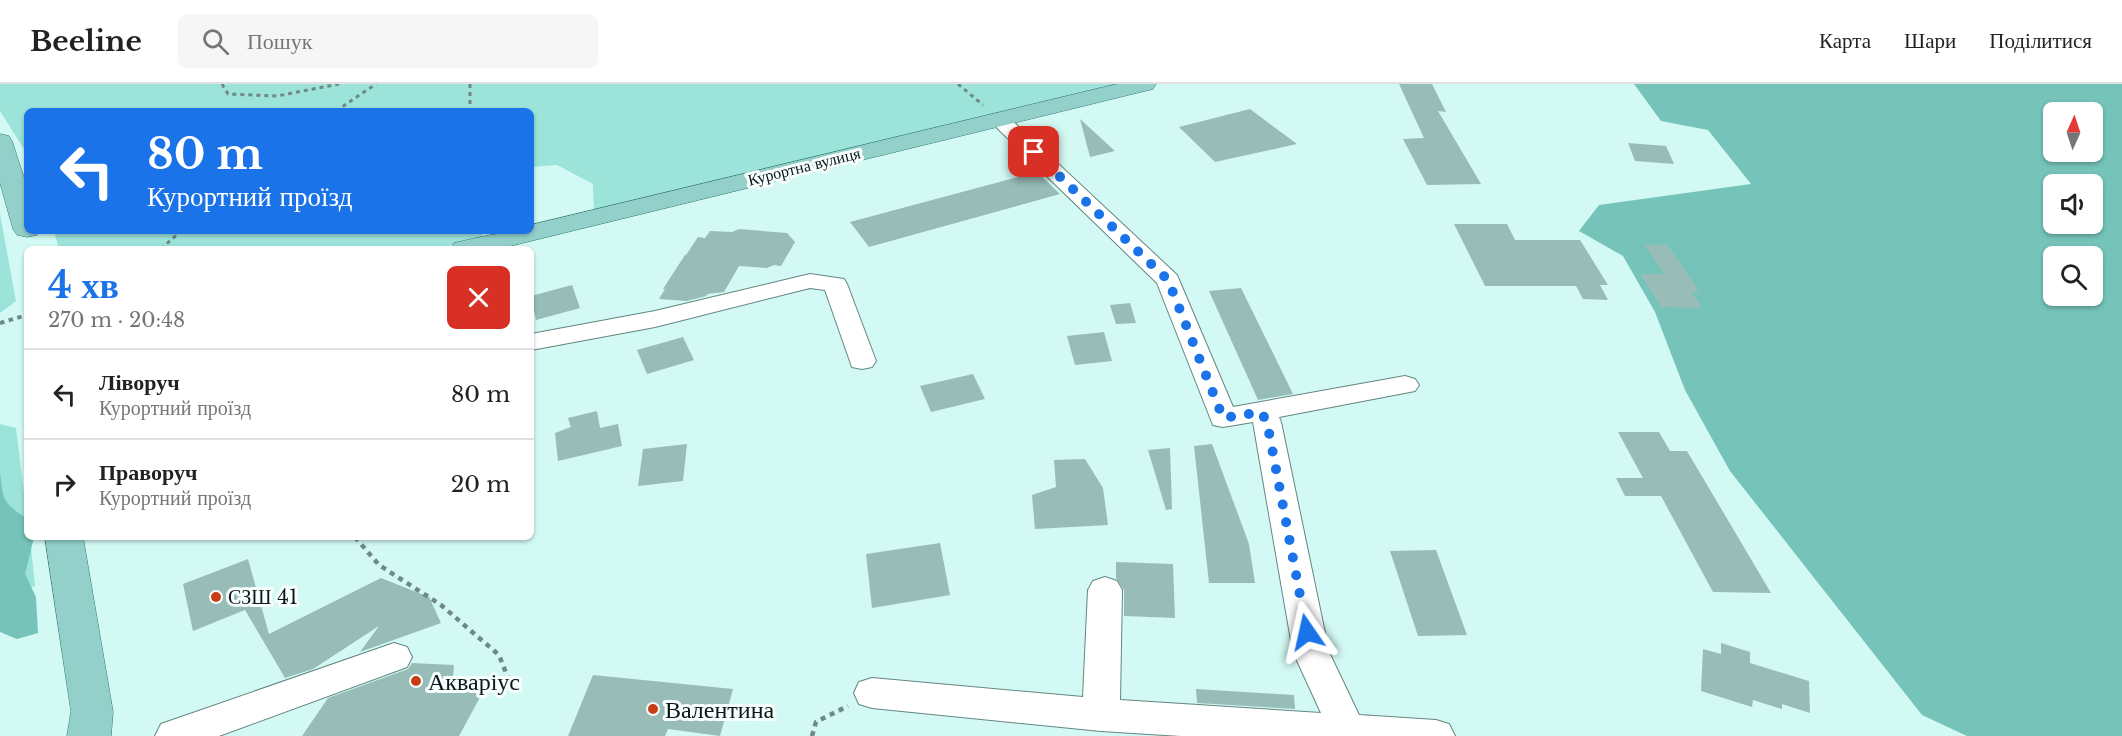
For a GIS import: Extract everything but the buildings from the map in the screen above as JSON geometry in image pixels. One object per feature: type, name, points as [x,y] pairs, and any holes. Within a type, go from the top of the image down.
[{"type":"main road","name":"Курортна вулиця","points":[[534,232],[1145,84]]},
{"type":"main road","points":[[0,141],[24,220]]},
{"type":"main road","name":"Курортна вулиця","points":[[476,246],[526,234]]},
{"type":"main road","points":[[64,540],[93,712],[89,736]]},
{"type":"street","points":[[999,119],[1168,280],[1223,418],[1405,385]]},
{"type":"street","points":[[534,341],[655,319],[810,281],[835,284],[862,361]]},
{"type":"street","points":[[1261,412],[1267,422],[1311,652],[1348,731]]},
{"type":"street","points":[[1101,716],[1105,590]]},
{"type":"street","points":[[174,736],[394,657]]},
{"type":"street","points":[[872,693],[1101,716],[1436,736]]},
{"type":"path","points":[[222,84],[228,94],[277,96],[339,84]]},
{"type":"path","points":[[340,108],[376,84]]},
{"type":"path","points":[[470,84],[470,108]]},
{"type":"path","points":[[958,84],[999,119]]},
{"type":"path","points":[[164,246],[178,234]]},
{"type":"path","points":[[0,323],[24,316]]},
{"type":"path","points":[[358,540],[379,565],[441,605],[499,655],[508,678]]},
{"type":"path","points":[[812,736],[816,722],[872,693]]},
{"type":"shaded area","points":[[0,84],[1125,84],[594,212],[593,184],[557,165],[534,167],[534,108],[24,108],[24,149],[0,111]]},
{"type":"shaded area","points":[[1634,84],[2122,84],[2122,736],[1967,736],[1922,715],[1730,471],[1685,390],[1655,312],[1623,256],[1579,231],[1599,205],[1751,184],[1708,130],[1661,121]]},
{"type":"shaded area","points":[[0,214],[16,301],[0,313]]},
{"type":"shaded area","points":[[55,234],[482,234],[483,238],[448,246],[58,246]]},
{"type":"shaded area","points":[[0,424],[16,428],[24,493],[24,540],[30,540],[35,586],[0,599]]},
{"type":"shaded area","points":[[0,472],[6,500],[24,517],[24,540],[33,540],[25,574],[36,597],[38,633],[17,639],[0,632]]},
{"type":"place","name":"СЗШ 41","points":[[216,597]]},
{"type":"place","name":"Акваріус","points":[[416,681]]},
{"type":"place","name":"Валентина","points":[[653,709]]},
{"type":"route","points":[[1034,152],[1168,280],[1223,418],[1261,412],[1267,422],[1307,632]]}]
